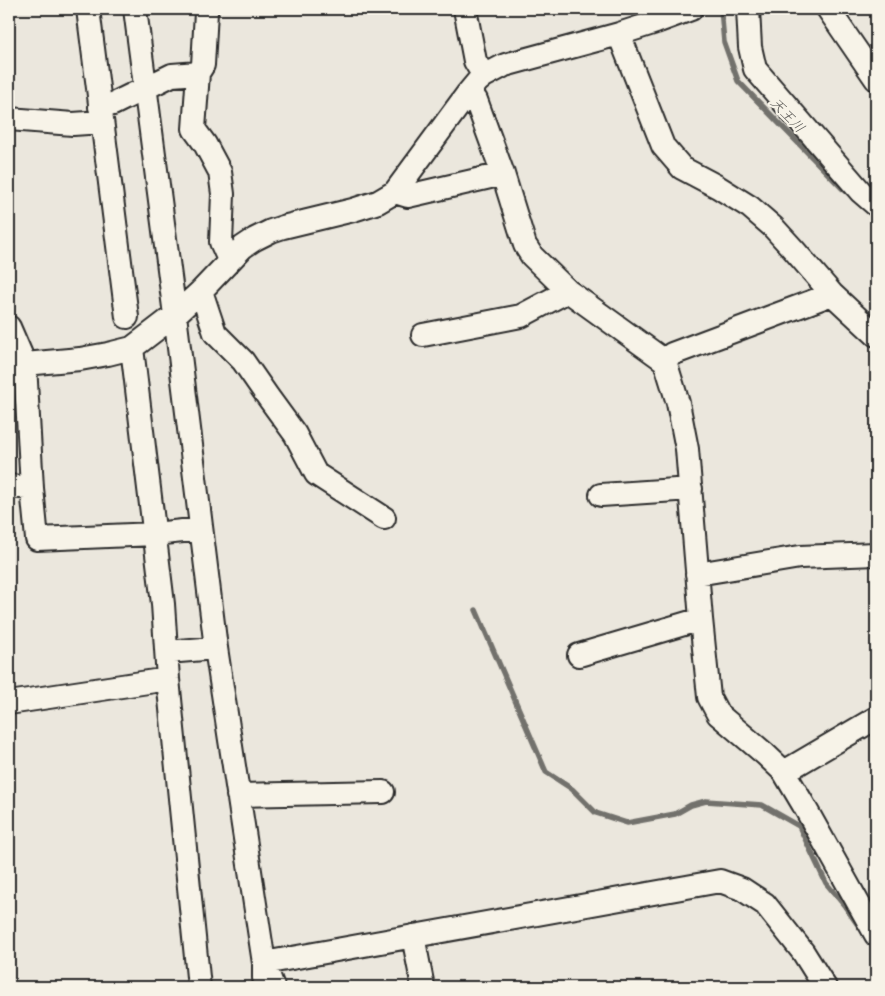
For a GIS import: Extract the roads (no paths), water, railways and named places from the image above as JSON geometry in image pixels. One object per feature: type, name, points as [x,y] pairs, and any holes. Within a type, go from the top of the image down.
[{"type":"street","points":[[88,9],[127,317]]},
{"type":"street","points":[[135,9],[216,648],[264,963],[264,987]]},
{"type":"street","points":[[207,9],[203,65],[198,73],[194,129],[205,144],[220,172],[223,194],[221,242],[229,260]]},
{"type":"street","points":[[465,9],[475,61],[484,76]]},
{"type":"street","points":[[17,364],[80,359],[132,348],[175,315],[243,247],[271,231],[353,210],[378,202],[395,192],[468,93],[484,76],[505,65],[619,34],[690,9]]},
{"type":"street","points":[[748,9],[750,47],[755,69],[861,192],[876,205]]},
{"type":"street","points":[[828,9],[876,79]]},
{"type":"street","points":[[619,34],[663,146],[682,168],[750,207],[794,250],[832,294],[876,335]]},
{"type":"street","points":[[9,119],[73,124],[101,115],[113,104],[172,74],[198,73]]},
{"type":"street","points":[[468,93],[476,100],[503,174],[525,245],[532,256],[568,292],[665,362],[678,403],[687,449],[700,619],[709,697],[718,714],[784,772],[804,804],[876,935]]},
{"type":"street","points":[[395,192],[408,196],[503,174]]},
{"type":"street","points":[[201,291],[215,333],[243,360],[295,434],[316,474],[384,518]]},
{"type":"street","points":[[423,335],[521,316],[568,292]]},
{"type":"street","points":[[665,362],[672,354],[832,294]]},
{"type":"street","points":[[9,327],[17,364],[37,539],[155,534],[201,529]]},
{"type":"street","points":[[132,348],[163,604],[168,679],[199,987]]},
{"type":"street","points":[[9,486],[32,488]]},
{"type":"street","points":[[602,495],[690,489]]},
{"type":"street","points":[[697,574],[800,557],[876,554]]},
{"type":"street","points":[[579,655],[700,619]]},
{"type":"street","points":[[167,652],[216,648]]},
{"type":"street","points":[[9,703],[168,679]]},
{"type":"street","points":[[784,772],[876,718]]},
{"type":"street","points":[[238,795],[383,792]]},
{"type":"street","points":[[264,963],[720,881],[742,890],[765,904],[803,952],[825,987]]},
{"type":"street","points":[[413,936],[423,987]]},
{"type":"street","points":[[264,963],[273,987]]},
{"type":"waterway","name":"天王川","points":[[721,9],[724,42],[738,81],[851,195]]},
{"type":"waterway","points":[[476,610],[546,772],[572,789],[596,813],[627,823],[675,814],[691,805],[706,801],[762,805],[799,826],[826,883],[860,928]]},
{"type":"waterway","points":[[871,940],[873,942],[873,959],[876,967]]}]
